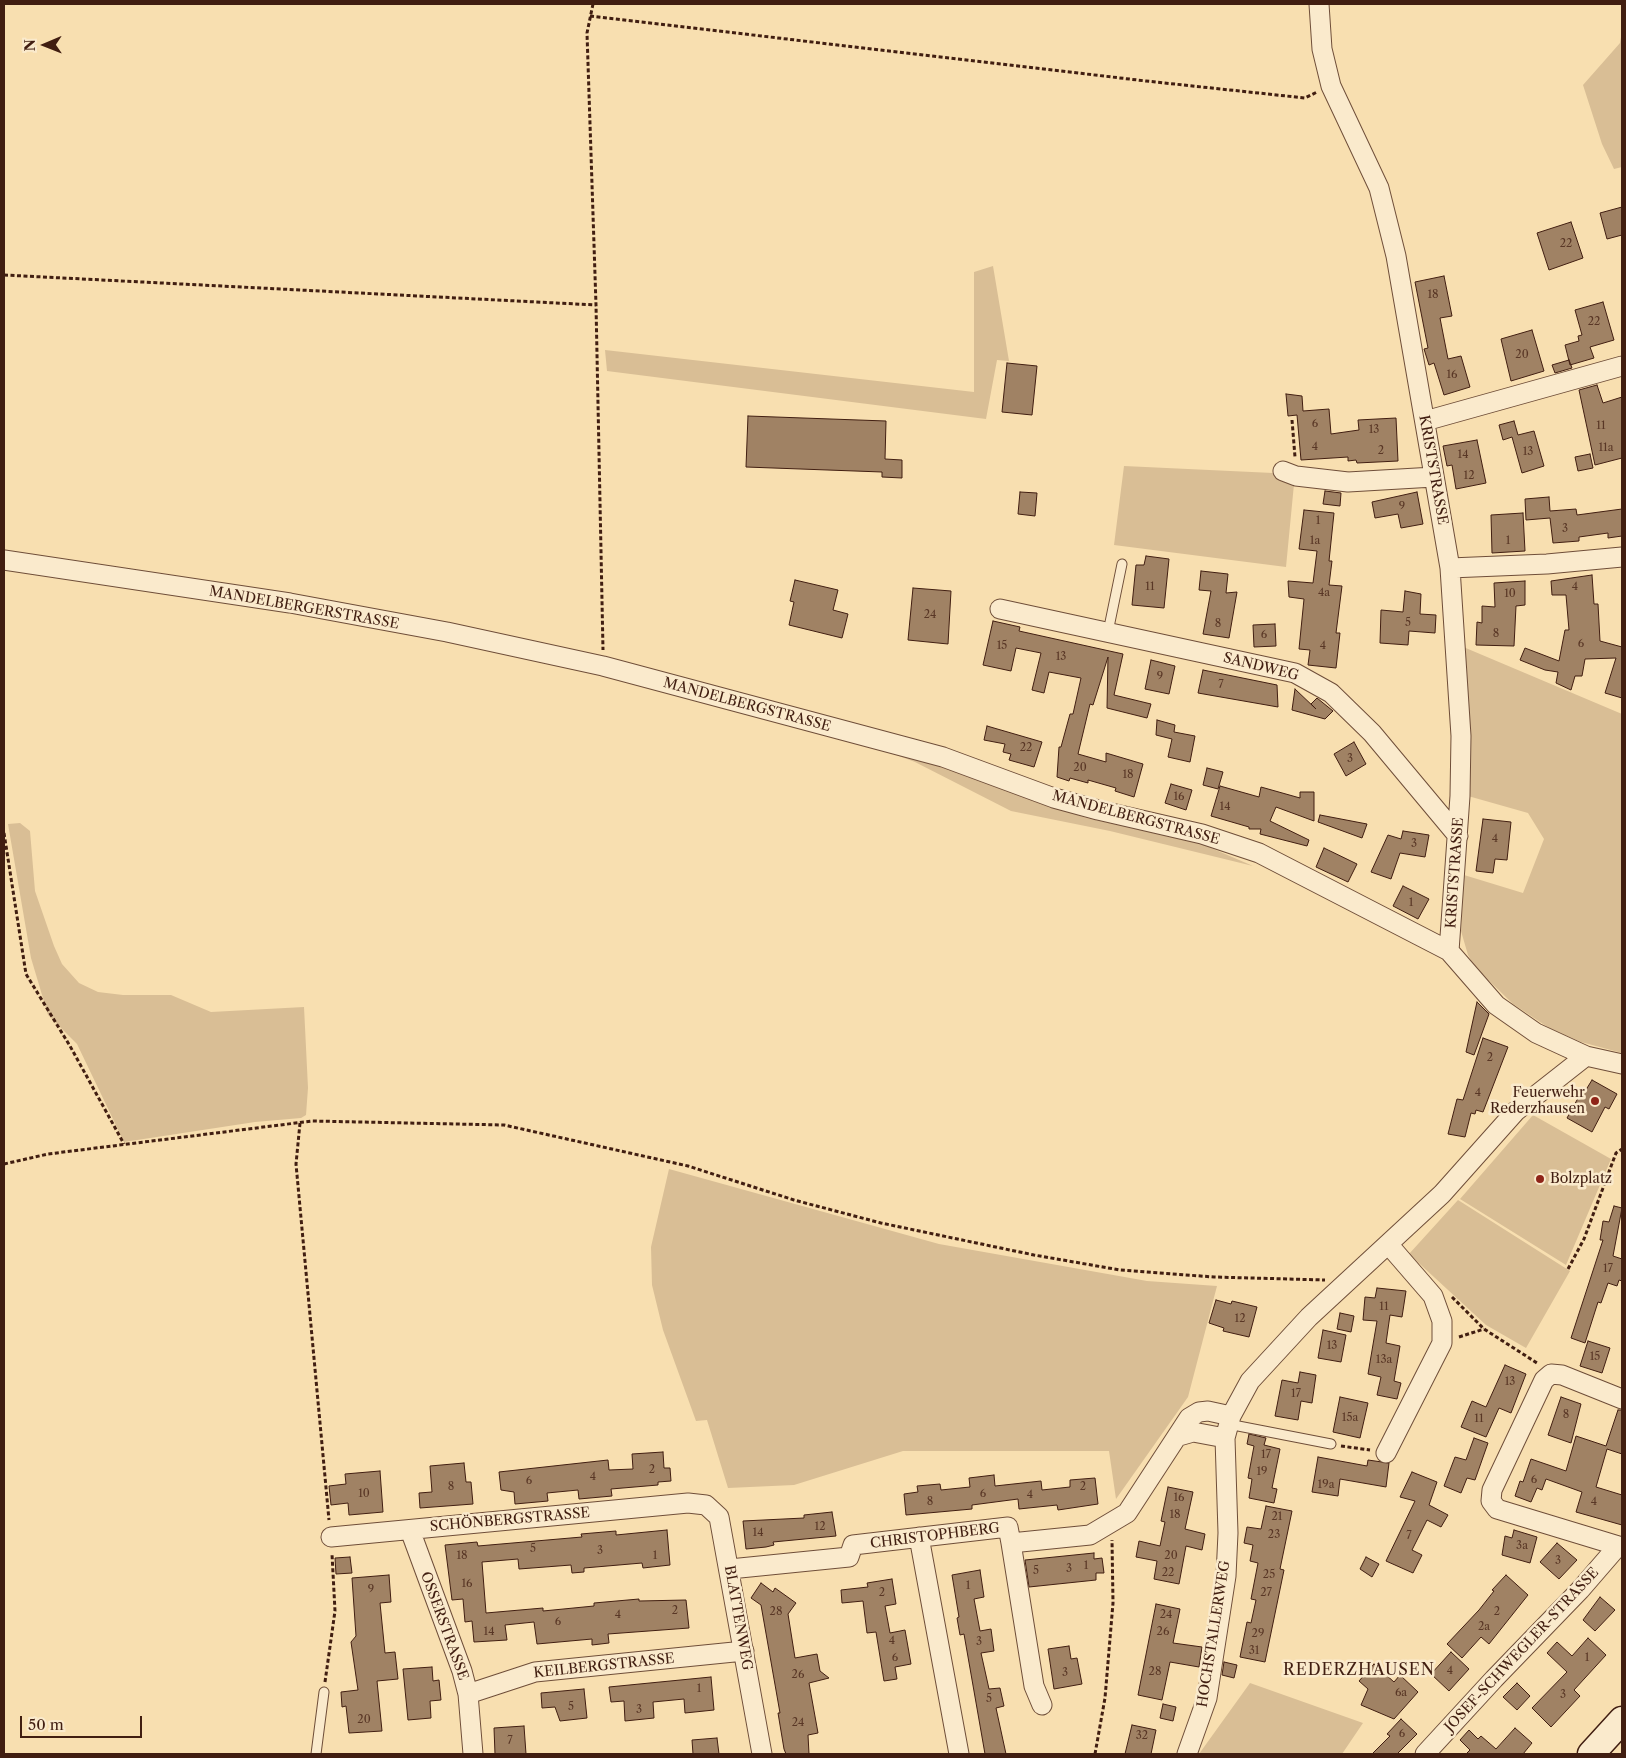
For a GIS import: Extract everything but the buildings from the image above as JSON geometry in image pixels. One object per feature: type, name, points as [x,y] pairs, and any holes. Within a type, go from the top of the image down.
[{"type":"main road","points":[[1591,1754],[1622,1720]]},
{"type":"street","name":"KRISTSTRASSE","points":[[1319,4],[1322,49],[1332,86],[1379,188],[1396,256],[1450,568],[1461,736],[1458,836],[1449,951]]},
{"type":"street","points":[[1425,421],[1622,366]]},
{"type":"street","points":[[1290,474],[1348,482],[1434,477]]},
{"type":"street","points":[[1450,568],[1547,564],[1622,557]]},
{"type":"street","name":"MANDELBERGERSTRASSE","points":[[4,560],[290,603],[447,632],[603,666]]},
{"type":"street","name":"SANDWEG","points":[[1000,608],[1295,673],[1331,693],[1372,733],[1458,836]]},
{"type":"street","name":"MANDELBERGSTRASSE","points":[[603,666],[944,757],[1054,798],[1202,834],[1259,853],[1449,951],[1496,1005],[1536,1033],[1586,1056],[1622,1064]]},
{"type":"street","points":[[1228,1426],[1258,1370],[1309,1317],[1442,1194],[1516,1112],[1586,1056]]},
{"type":"street","points":[[1386,1453],[1442,1343],[1442,1321],[1433,1296],[1388,1244]]},
{"type":"street","points":[[1620,1547],[1497,1509],[1491,1501],[1492,1490],[1496,1481],[1544,1380],[1551,1374],[1562,1375],[1622,1398]]},
{"type":"street","name":"CHRISTOPHBERG","points":[[730,1569],[849,1557],[853,1545],[1008,1528],[1011,1543],[1090,1535],[1127,1513],[1179,1436],[1228,1426]]},
{"type":"street","name":"HOCHSTALLERWEG","points":[[1187,1754],[1207,1698],[1226,1576],[1228,1426]]},
{"type":"street","name":"SCHÖNBERGSTRASSE","points":[[332,1537],[688,1503]]},
{"type":"street","name":"BLATTENWEG","points":[[688,1503],[706,1505],[719,1517],[730,1569],[762,1754]]},
{"type":"street","name":"OSSERSTRASSE","points":[[410,1530],[468,1694],[473,1754]]},
{"type":"street","points":[[919,1537],[958,1754]]},
{"type":"street","points":[[1011,1543],[1034,1686],[1042,1705]]},
{"type":"street","name":"JOSEF-SCHWEGLER-STRASSE","points":[[1424,1754],[1620,1547]]},
{"type":"street","name":"KEILBERGSTRASSE","points":[[468,1694],[535,1672],[744,1652]]},
{"type":"lane","points":[[1108,632],[1122,564]]},
{"type":"lane","points":[[1228,1426],[1331,1444]]},
{"type":"lane","points":[[316,1754],[324,1692]]},
{"type":"path","points":[[593,4],[586,34],[596,305],[603,666]]},
{"type":"path","points":[[590,16],[962,61],[1304,98],[1332,86]]},
{"type":"path","points":[[4,275],[596,305]]},
{"type":"path","points":[[1290,474],[1292,420]]},
{"type":"path","points":[[4,832],[26,974],[70,1046],[124,1144]]},
{"type":"path","points":[[4,1164],[48,1154],[300,1123],[407,1122],[504,1125],[688,1166],[794,1200],[881,1223],[1034,1255],[1120,1270],[1214,1277],[1320,1279],[1345,1284]]},
{"type":"path","points":[[300,1123],[296,1164],[332,1537],[336,1611],[324,1692]]},
{"type":"path","points":[[1568,1269],[1584,1239],[1616,1153],[1622,1149]]},
{"type":"path","points":[[1450,1295],[1484,1328],[1544,1367],[1551,1374]]},
{"type":"path","points":[[1442,1343],[1484,1328]]},
{"type":"path","points":[[1331,1444],[1386,1453]]},
{"type":"path","points":[[1095,1754],[1105,1698],[1113,1603],[1113,1545],[1109,1525]]},
{"type":"shaded area","points":[[1622,31],[1622,167],[1614,169],[1602,144],[1583,85],[1620,43]]},
{"type":"shaded area","points":[[993,266],[1009,361],[997,360],[986,419],[607,371],[605,350],[974,392],[974,272]]},
{"type":"shaded area","points":[[1124,466],[1273,473],[1294,484],[1286,567],[1114,545]]},
{"type":"shaded area","points":[[1461,646],[1622,714],[1622,1053],[1581,1042],[1549,1028],[1513,1004],[1474,966],[1468,955],[1461,931],[1464,875],[1523,893],[1544,839],[1528,813],[1468,796]]},
{"type":"shaded area","points":[[859,741],[935,763],[1086,818],[1195,841],[1253,866],[1110,831],[1011,811],[915,762]]},
{"type":"shaded area","points":[[20,823],[30,831],[35,891],[54,946],[62,964],[79,983],[98,992],[123,995],[171,995],[211,1012],[304,1007],[308,1088],[306,1115],[301,1118],[255,1122],[124,1142],[77,1044],[48,1015],[31,958],[8,824]]},
{"type":"shaded area","name":"Bolzplatz","points":[[1533,1115],[1611,1159],[1566,1265],[1460,1199]]},
{"type":"shaded area","points":[[669,1169],[939,1244],[1147,1281],[1217,1286],[1188,1397],[1116,1499],[1109,1451],[903,1451],[794,1485],[728,1488],[707,1420],[696,1421],[663,1330],[652,1285],[651,1247]]},
{"type":"shaded area","points":[[1458,1200],[1570,1271],[1526,1348],[1486,1325],[1409,1254]]},
{"type":"shaded area","points":[[1250,1683],[1363,1723],[1342,1754],[1199,1754]]},
{"type":"place","name":"Feuerwehr Rederzhausen","points":[[1595,1101]]},
{"type":"place","name":"Bolzplatz","points":[[1540,1179]]},
{"type":"district","name":"REDERZHAUSEN","points":[[1359,1670]]}]
